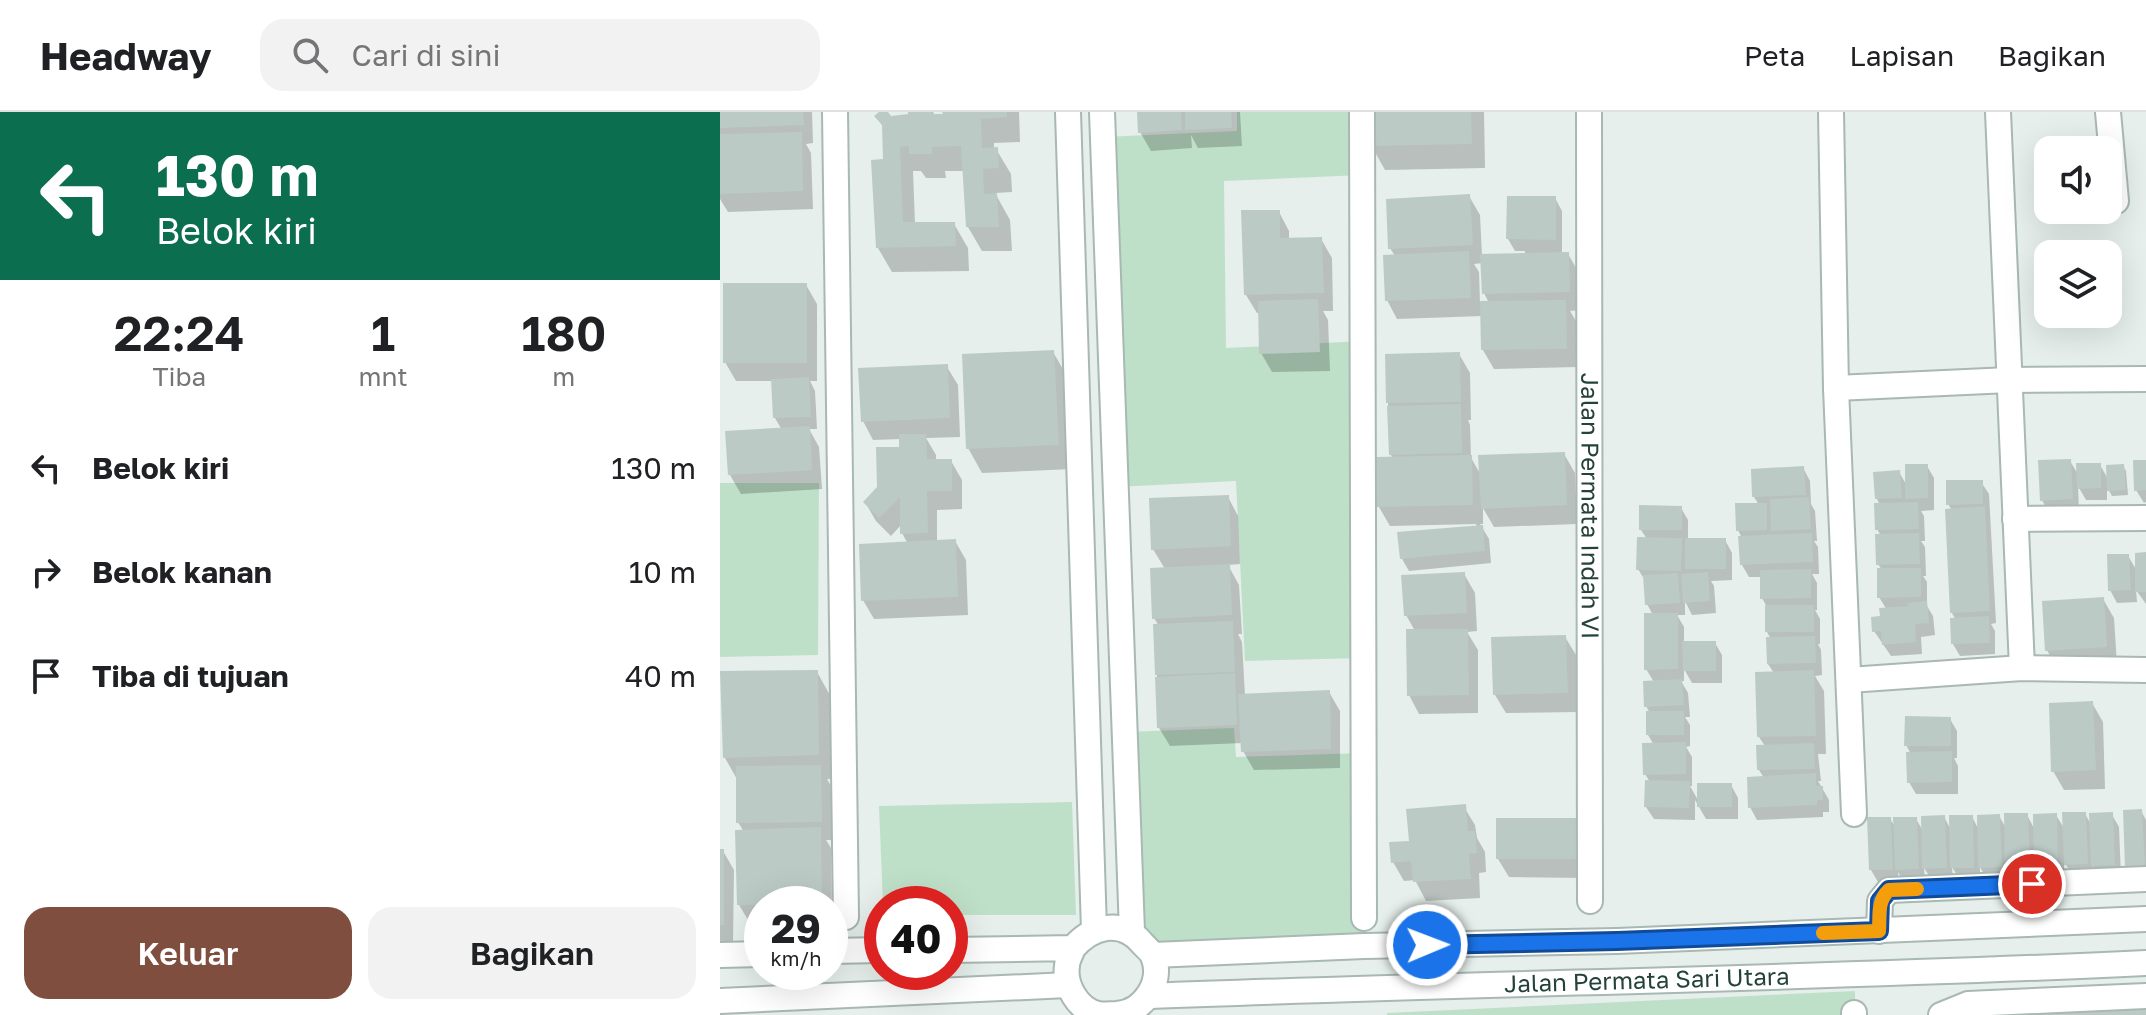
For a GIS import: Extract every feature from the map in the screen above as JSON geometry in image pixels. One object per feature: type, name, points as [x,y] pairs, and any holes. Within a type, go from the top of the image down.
[{"type":"street","points":[[835,112],[846,886]]},
{"type":"street","points":[[1068,112],[1094,930]]},
{"type":"street","points":[[1102,112],[1132,932]]},
{"type":"street","points":[[1362,112],[1364,918]]},
{"type":"street","name":"Jalan Permata Indah VI","points":[[1589,112],[1590,901]]},
{"type":"street","points":[[1831,112],[1836,388],[1854,814]]},
{"type":"street","points":[[1998,112],[2022,668]]},
{"type":"street","points":[[2108,112],[2110,136]]},
{"type":"street","points":[[1836,388],[2009,380],[2146,379]]},
{"type":"street","points":[[2015,519],[2146,518]]},
{"type":"street","points":[[1849,680],[2022,668],[2146,670]]},
{"type":"street","points":[[1090,793],[1127,791]]},
{"type":"street","points":[[1859,975],[1869,931],[1880,901],[1889,890],[2146,879]]},
{"type":"street","name":"Jalan Permata Sari Utara","points":[[1153,955],[1364,946],[1617,941],[2146,919]]},
{"type":"street","points":[[1114,927],[1132,932],[1153,955],[1156,976],[1149,996],[1140,1007],[1127,1014],[1097,1015],[1079,1003],[1068,985],[1067,966],[1073,948],[1082,937],[1094,930],[1114,927]]},
{"type":"street","points":[[968,950],[1073,948]]},
{"type":"street","points":[[720,955],[744,954]]},
{"type":"street","name":"Jalan Permata Sari Utara","points":[[1149,996],[1361,987],[1859,975],[2146,963]]},
{"type":"street","points":[[2038,968],[2039,1001]]},
{"type":"street","points":[[720,1001],[1068,985]]},
{"type":"street","points":[[1941,1015],[1968,1004],[2039,1001],[2088,1007],[2133,1003]]},
{"type":"green space","points":[[1237,112],[1362,112],[1362,175],[1224,181],[1226,348],[1363,341],[1363,658],[1245,661],[1236,481],[1116,487],[1103,137],[1237,131]]},
{"type":"green space","points":[[720,483],[819,483],[818,655],[720,657]]},
{"type":"green space","points":[[1234,728],[1236,757],[1363,753],[1364,946],[1153,955],[1132,932],[1125,732]]},
{"type":"green space","points":[[1072,802],[1076,915],[968,915],[968,886],[882,886],[879,806]]},
{"type":"green space","points":[[1855,991],[1855,1015],[1387,1015],[1387,1013]]},
{"type":"building","points":[[720,112],[803,112],[804,125],[720,128]]},
{"type":"building","points":[[879,112],[888,112],[891,116],[908,112],[1007,112],[1007,117],[981,119],[982,148],[998,147],[999,168],[983,169],[984,194],[997,193],[999,227],[966,227],[961,146],[932,147],[932,154],[909,154],[909,146],[900,147],[903,222],[955,222],[956,246],[876,248],[871,160],[883,159],[882,125],[874,116]]},
{"type":"building","points":[[1137,112],[1181,112],[1182,130],[1138,133]]},
{"type":"building","points":[[1185,112],[1231,112],[1232,128],[1185,130]]},
{"type":"building","points":[[1368,112],[1471,112],[1472,144],[1369,146]]},
{"type":"building","points":[[802,132],[803,191],[720,194],[720,134]]},
{"type":"building","points":[[1470,194],[1473,245],[1388,249],[1386,199]]},
{"type":"building","points":[[1507,196],[1556,196],[1556,240],[1506,239]]},
{"type":"building","points":[[1241,210],[1280,210],[1280,238],[1322,237],[1324,293],[1244,295]]},
{"type":"building","points":[[1469,251],[1471,298],[1385,301],[1383,255]]},
{"type":"building","points":[[1569,252],[1570,292],[1482,294],[1480,254]]},
{"type":"building","points":[[723,283],[807,283],[807,363],[723,363]]},
{"type":"building","points":[[1318,299],[1320,352],[1259,354],[1258,301]]},
{"type":"building","points":[[1566,300],[1567,349],[1481,350],[1480,301]]},
{"type":"building","points":[[1054,350],[1059,445],[966,449],[962,354]]},
{"type":"building","points":[[1460,352],[1461,402],[1386,403],[1385,354]]},
{"type":"building","points":[[948,364],[950,418],[861,422],[858,368]]},
{"type":"building","points":[[809,377],[811,417],[773,418],[771,379]]},
{"type":"building","points":[[1461,404],[1462,453],[1389,455],[1387,406]]},
{"type":"building","points":[[810,426],[812,470],[728,475],[725,431]]},
{"type":"building","points":[[899,434],[926,434],[927,459],[952,459],[952,491],[927,491],[928,533],[900,534],[900,497],[879,518],[863,502],[877,487],[876,447],[899,447]]},
{"type":"building","points":[[1565,452],[1567,505],[1481,509],[1478,455]]},
{"type":"building","points":[[1472,455],[1473,505],[1377,507],[1376,457]]},
{"type":"building","points":[[2071,459],[2073,499],[2040,501],[2038,460]]},
{"type":"building","points":[[2133,460],[2146,460],[2146,490],[2134,491]]},
{"type":"building","points":[[2076,463],[2101,463],[2101,488],[2077,489]]},
{"type":"building","points":[[1905,464],[1928,464],[1928,498],[1905,499]]},
{"type":"building","points":[[2124,464],[2126,490],[2107,491],[2106,465]]},
{"type":"building","points":[[1804,466],[1806,495],[1752,497],[1751,469]]},
{"type":"building","points":[[1900,470],[1902,498],[1875,499],[1873,472]]},
{"type":"building","points":[[1946,480],[1983,480],[1983,504],[1946,505]]},
{"type":"building","points":[[1229,495],[1231,546],[1151,550],[1149,498]]},
{"type":"building","points":[[1809,497],[1811,529],[1771,531],[1770,499]]},
{"type":"building","points":[[1918,502],[1919,529],[1875,530],[1874,503]]},
{"type":"building","points":[[1735,503],[1767,503],[1767,530],[1736,531]]},
{"type":"building","points":[[1639,505],[1682,506],[1682,530],[1639,530]]},
{"type":"building","points":[[1985,506],[1990,611],[1950,613],[1945,509]]},
{"type":"building","points":[[1483,525],[1485,551],[1400,559],[1397,532]]},
{"type":"building","points":[[1812,533],[1813,562],[1740,565],[1738,536]]},
{"type":"building","points":[[1919,533],[1920,564],[1876,565],[1875,534]]},
{"type":"building","points":[[1637,537],[1682,538],[1681,571],[1636,570]]},
{"type":"building","points":[[1685,538],[1726,538],[1726,569],[1685,569]]},
{"type":"building","points":[[956,539],[958,597],[861,601],[859,544]]},
{"type":"building","points":[[2146,552],[2146,592],[2135,592],[2135,553]]},
{"type":"building","points":[[2107,554],[2129,554],[2131,590],[2108,591]]},
{"type":"building","points":[[1230,564],[1232,615],[1152,619],[1150,568]]},
{"type":"building","points":[[1877,568],[1921,568],[1921,597],[1877,598]]},
{"type":"building","points":[[1811,569],[1811,598],[1760,599],[1760,570]]},
{"type":"building","points":[[1465,572],[1467,613],[1404,616],[1401,575]]},
{"type":"building","points":[[1708,572],[1710,601],[1683,603],[1681,574]]},
{"type":"building","points":[[1678,573],[1680,603],[1645,605],[1643,575]]},
{"type":"building","points":[[2104,597],[2107,647],[2045,651],[2042,601]]},
{"type":"building","points":[[1927,601],[1929,623],[1915,624],[1916,642],[1882,645],[1881,631],[1872,632],[1871,617],[1880,616],[1879,608]]},
{"type":"building","points":[[1765,605],[1814,605],[1814,632],[1765,632]]},
{"type":"building","points":[[1644,613],[1678,613],[1678,669],[1644,670]]},
{"type":"building","points":[[1989,616],[1990,643],[1951,644],[1950,618]]},
{"type":"building","points":[[1233,621],[1235,672],[1155,675],[1153,624]]},
{"type":"building","points":[[1406,629],[1468,629],[1469,695],[1407,696]]},
{"type":"building","points":[[1566,635],[1568,693],[1493,695],[1491,637]]},
{"type":"building","points":[[1815,636],[1816,663],[1767,664],[1766,637]]},
{"type":"building","points":[[1682,641],[1716,641],[1716,671],[1683,671]]},
{"type":"building","points":[[818,670],[819,755],[723,758],[720,671]]},
{"type":"building","points":[[1814,670],[1816,736],[1757,737],[1755,672]]},
{"type":"building","points":[[1235,673],[1237,725],[1157,728],[1155,677]]},
{"type":"building","points":[[1682,679],[1684,705],[1644,707],[1643,681]]},
{"type":"building","points":[[1330,690],[1331,749],[1241,752],[1238,694]]},
{"type":"building","points":[[2093,701],[2096,770],[2051,772],[2049,703]]},
{"type":"building","points":[[1646,711],[1684,711],[1684,735],[1646,735]]},
{"type":"building","points":[[1905,716],[1951,717],[1951,746],[1904,746]]},
{"type":"building","points":[[1686,742],[1686,774],[1643,775],[1642,743]]},
{"type":"building","points":[[1814,743],[1815,769],[1757,770],[1756,745]]},
{"type":"building","points":[[1952,751],[1952,782],[1907,783],[1906,752]]},
{"type":"building","points":[[821,765],[822,822],[736,823],[736,766]]},
{"type":"building","points":[[1816,773],[1816,786],[1823,786],[1823,800],[1817,800],[1817,805],[1748,808],[1747,777]]},
{"type":"building","points":[[1645,780],[1690,781],[1689,808],[1644,807]]},
{"type":"building","points":[[1697,783],[1732,783],[1732,807],[1697,807]]},
{"type":"building","points":[[1466,804],[1468,831],[1475,831],[1477,853],[1469,854],[1471,879],[1413,882],[1411,861],[1391,863],[1389,842],[1409,841],[1406,809]]},
{"type":"building","points":[[2142,809],[2145,867],[2125,868],[2123,810]]},
{"type":"building","points":[[2062,812],[2086,812],[2088,864],[2064,865]]},
{"type":"building","points":[[2113,812],[2115,865],[2091,866],[2089,813]]},
{"type":"building","points":[[2004,813],[2028,813],[2030,865],[2005,866]]},
{"type":"building","points":[[2057,813],[2058,866],[2034,866],[2033,814]]},
{"type":"building","points":[[2000,814],[2002,867],[1978,868],[1977,815]]},
{"type":"building","points":[[1945,815],[1947,868],[1922,869],[1921,816]]},
{"type":"building","points":[[1949,815],[1973,815],[1974,868],[1950,868]]},
{"type":"building","points":[[1867,817],[1891,817],[1893,870],[1869,870]]},
{"type":"building","points":[[1893,817],[1917,817],[1919,869],[1895,870]]},
{"type":"building","points":[[1496,818],[1577,818],[1577,859],[1496,859]]},
{"type":"building","points":[[821,827],[822,886],[744,886],[744,905],[737,905],[735,830]]},
{"type":"building","points":[[720,849],[724,849],[724,925],[720,925]]},
{"type":"building","points":[[2146,1003],[2146,1015],[1948,1015]]},
{"type":"slow traffic","points":[[1823,933],[1879,931],[1880,901],[1884,895],[1889,890],[1917,889]]},
{"type":"route","points":[[1427,945],[1879,931],[1880,901],[1889,890],[2032,884]]}]
